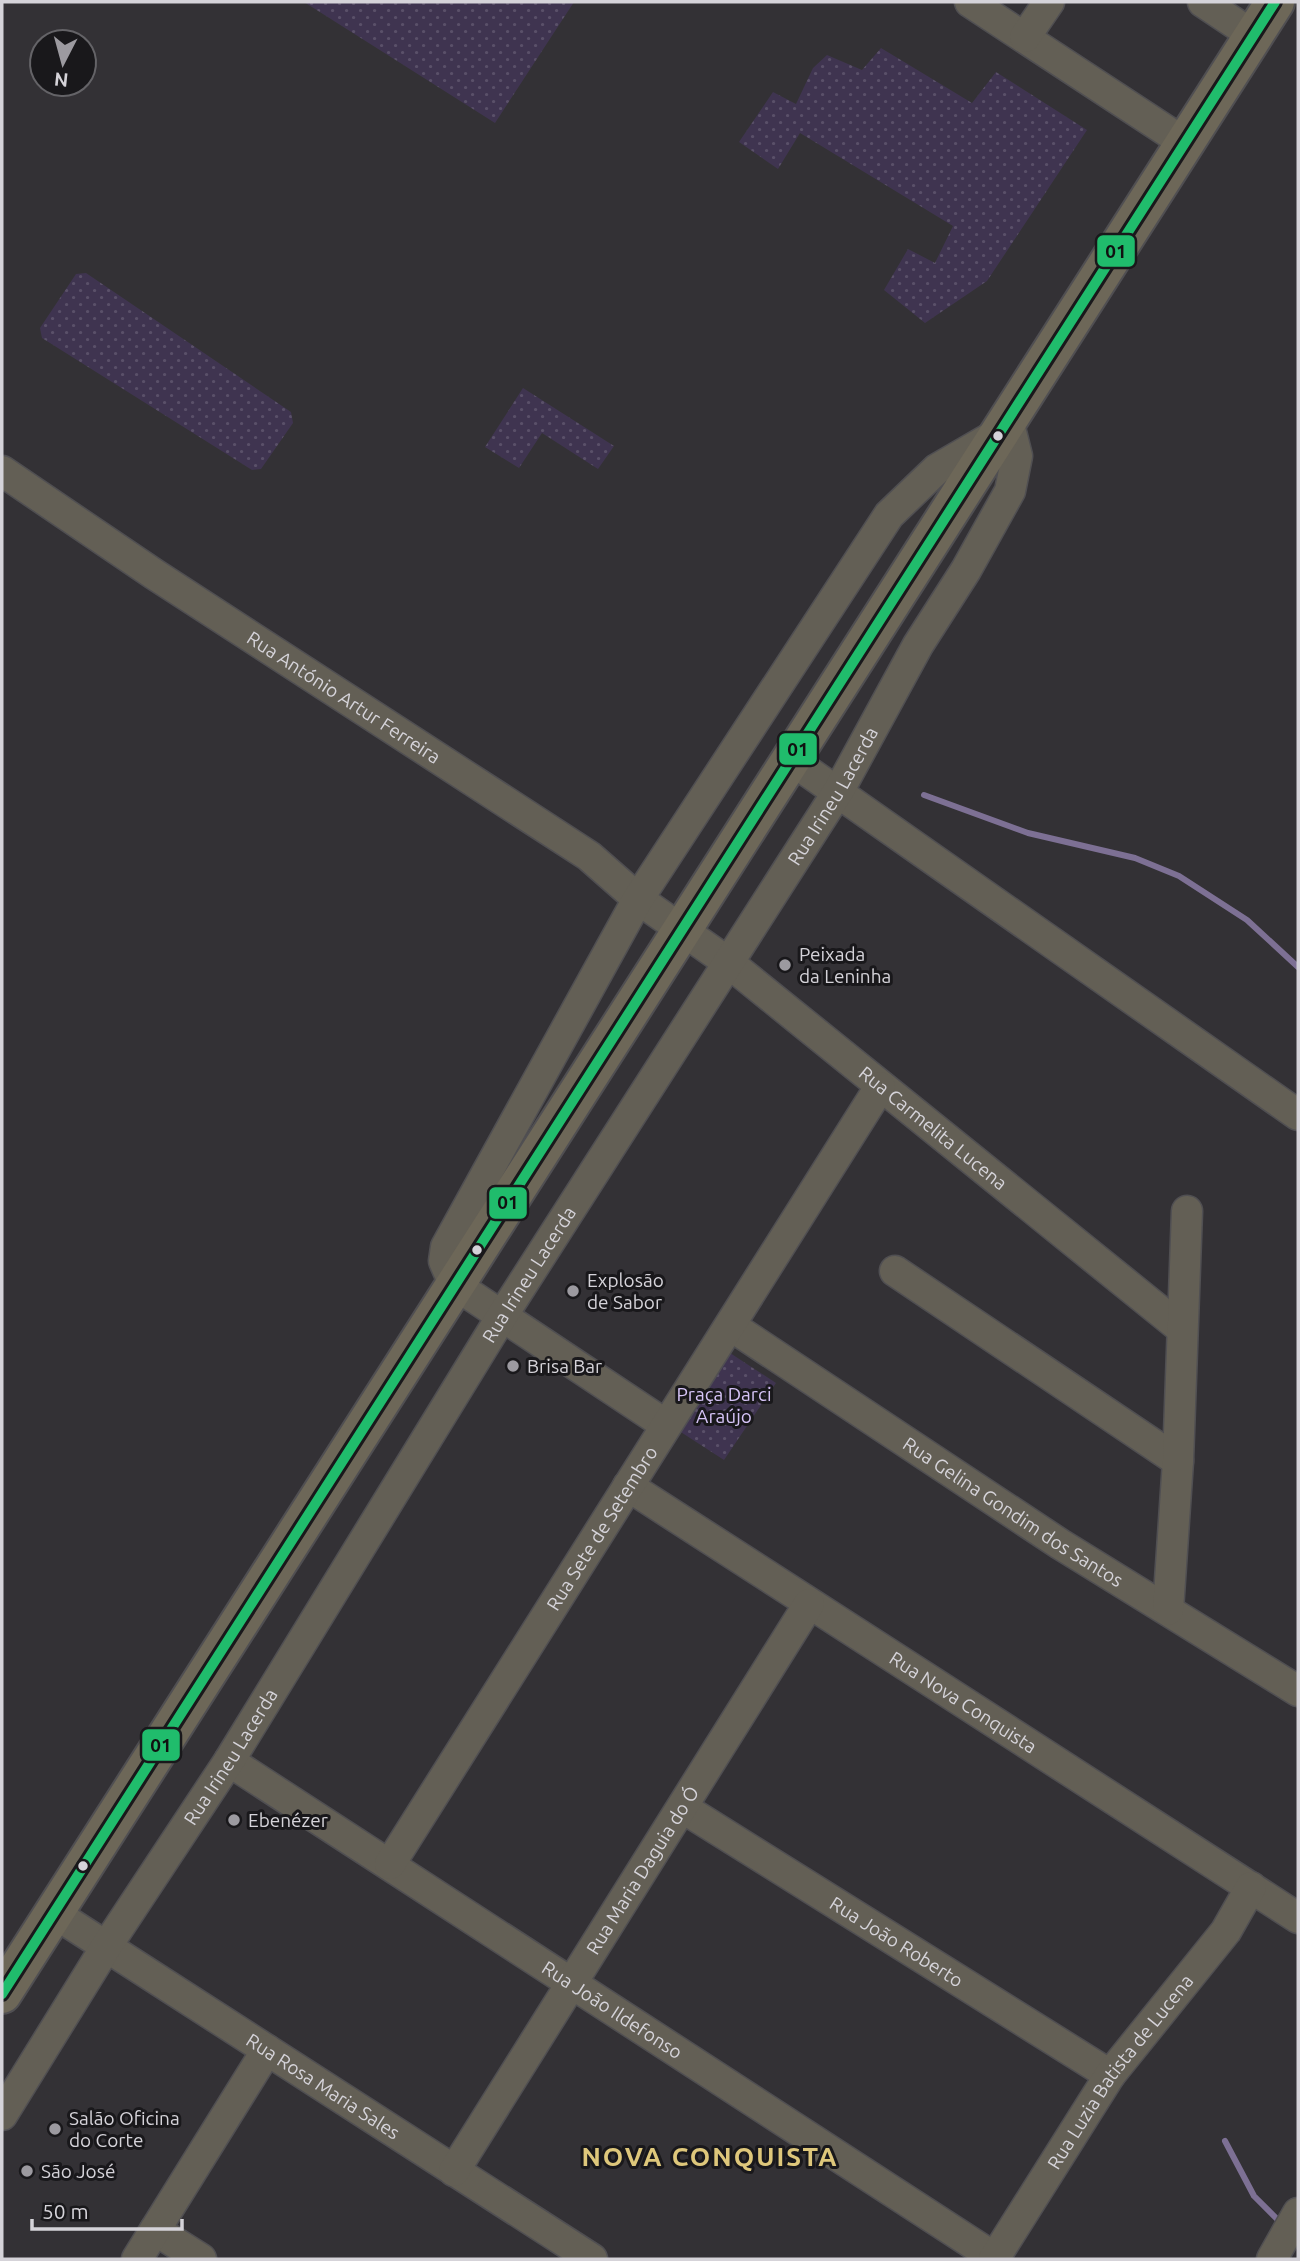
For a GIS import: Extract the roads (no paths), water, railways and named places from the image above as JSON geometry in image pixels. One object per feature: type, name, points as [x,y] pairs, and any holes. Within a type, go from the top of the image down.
[{"type":"main road","points":[[2,1994],[1275,2]]},
{"type":"street","points":[[970,2],[1185,143]]},
{"type":"street","points":[[1025,37],[1049,2]]},
{"type":"street","points":[[1203,2],[1254,36]]},
{"type":"street","points":[[666,1425],[454,1284],[444,1261],[452,1233],[638,899],[889,515],[937,469],[1004,426]]},
{"type":"street","name":"Rua Irineu Lacerda","points":[[2,2115],[106,1947],[229,1760],[502,1315],[838,790],[918,645],[966,570],[1010,491],[1017,456],[1004,426]]},
{"type":"street","name":"Rua António Artur Ferreira","points":[[2,471],[154,574],[557,834],[616,878],[638,899],[681,929]]},
{"type":"street","points":[[790,758],[1298,1115]]},
{"type":"street","name":"Rua Carmelita Lucena","points":[[681,929],[729,963],[1182,1329]]},
{"type":"street","name":"Rua Sete de Setembro","points":[[390,1864],[880,1087]]},
{"type":"street","points":[[1168,1610],[1178,1461],[1186,1211]]},
{"type":"street","points":[[895,1271],[1178,1461]]},
{"type":"street","name":"Rua Gelina Gondim dos Santos","points":[[731,1326],[1060,1544],[1298,1691]]},
{"type":"street","name":"Rua Nova Conquista","points":[[628,1486],[1298,1918]]},
{"type":"street","name":"Rua Maria Daguia do Ó","points":[[454,2171],[809,1604]]},
{"type":"street","name":"Rua João Ildefonso","points":[[229,1760],[994,2259]]},
{"type":"street","name":"Rua João Roberto","points":[[683,1808],[1110,2076]]},
{"type":"street","name":"Rua Luzia Batista de Lucena","points":[[994,2259],[1110,2076],[1226,1931],[1251,1887]]},
{"type":"street","name":"Rua Rosa Maria Sales","points":[[54,1913],[592,2259]]},
{"type":"street","points":[[137,2259],[267,2050]]},
{"type":"street","points":[[1272,2259],[1298,2213]]},
{"type":"street","points":[[155,2230],[201,2259]]},
{"type":"waterway","points":[[924,795],[1028,833],[1135,858],[1179,876],[1247,920],[1298,967]]},
{"type":"waterway","points":[[1225,2141],[1254,2196],[1283,2225]]},
{"type":"place","name":"Peixada da Leninha","points":[[785,965]]},
{"type":"place","name":"Explosão de Sabor","points":[[573,1291]]},
{"type":"place","name":"Brisa Bar","points":[[513,1366]]},
{"type":"place","name":"Ebenézer","points":[[234,1820]]},
{"type":"place","name":"Salão Oficina do Corte","points":[[55,2129]]},
{"type":"place","name":"São José","points":[[27,2171]]},
{"type":"district","name":"NOVA CONQUISTA","points":[[710,2156]]},
{"type":"park label","name":"Praça Darci Araújo","points":[[724,1405]]}]
